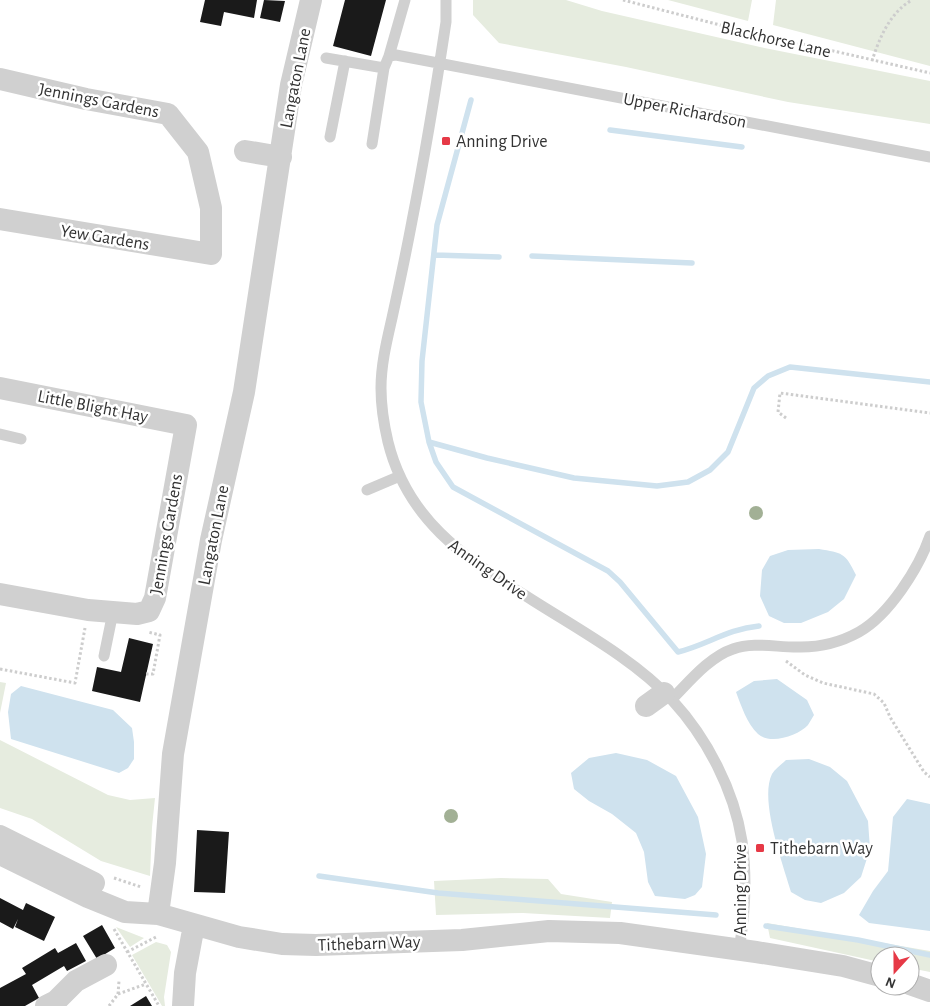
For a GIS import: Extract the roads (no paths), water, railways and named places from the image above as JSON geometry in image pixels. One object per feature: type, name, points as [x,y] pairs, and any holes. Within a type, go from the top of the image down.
[{"type":"street","name":"Langaton Lane","points":[[160,914],[174,754],[211,540],[244,392],[291,85],[311,0]]},
{"type":"street","name":"Jennings Gardens","points":[[0,79],[86,99],[168,114],[198,152],[211,208],[211,254]]},
{"type":"street","points":[[245,151],[281,157]]},
{"type":"street","name":"Yew Gardens","points":[[0,219],[211,254]]},
{"type":"street","name":"Little Blight Hay","points":[[0,388],[186,425]]},
{"type":"street","name":"Jennings Gardens","points":[[0,594],[88,610],[137,614],[149,611],[155,598],[186,425]]},
{"type":"street","points":[[646,706],[668,696]]},
{"type":"street","name":"Tithebarn Way","points":[[0,836],[94,883],[133,899],[160,914],[239,937],[282,944],[316,945],[462,940],[549,931],[620,933],[844,966],[870,973]]},
{"type":"street","name":"Tithebarn Way","points":[[0,854],[125,912],[160,914]]},
{"type":"street","points":[[183,1006],[184,980],[194,925]]},
{"type":"street","points":[[46,1006],[56,1000],[76,981],[106,965]]},
{"type":"lane","points":[[372,144],[384,68],[405,0]]},
{"type":"lane","name":"Anning Drive","points":[[446,0],[446,22],[440,64],[414,211],[385,352],[381,387],[388,444],[400,476],[417,507],[441,536],[484,570],[621,657],[668,696],[698,731],[716,764],[732,803],[742,840],[743,923],[739,950]]},
{"type":"lane","name":"Upper Richardson","points":[[389,56],[403,56],[930,157]]},
{"type":"lane","points":[[326,58],[384,68]]},
{"type":"lane","points":[[330,137],[345,62]]},
{"type":"lane","points":[[0,434],[21,439]]},
{"type":"lane","points":[[367,490],[400,476]]},
{"type":"lane","points":[[668,696],[693,679],[712,661],[734,648],[771,646],[811,647],[833,643],[861,630],[877,616],[906,584],[918,564],[930,536]]},
{"type":"lane","points":[[104,656],[113,612]]},
{"type":"water","points":[[819,549],[842,555],[849,562],[856,575],[844,599],[828,612],[801,623],[784,623],[769,616],[760,596],[762,570],[770,556],[788,550]]},
{"type":"water","points":[[777,679],[807,700],[814,715],[808,725],[798,733],[784,738],[769,739],[754,730],[736,692],[754,681]]},
{"type":"water","points":[[21,686],[113,710],[132,728],[134,759],[128,768],[119,773],[11,739],[8,712],[11,694]]},
{"type":"water","points":[[616,753],[647,760],[676,776],[698,817],[706,854],[702,887],[695,895],[685,899],[655,896],[648,882],[644,852],[636,833],[612,814],[589,801],[574,789],[571,773],[589,758]]},
{"type":"water","points":[[809,759],[830,767],[847,781],[868,821],[870,849],[861,877],[844,893],[821,903],[805,900],[791,892],[778,849],[768,799],[772,774],[777,768],[786,760]]},
{"type":"water","points":[[907,799],[930,804],[930,931],[869,923],[859,915],[873,891],[888,871],[893,817]]},
{"type":"waterway","points":[[471,100],[437,225],[422,361],[421,402],[429,442],[436,462],[453,487],[608,571],[620,582],[678,652],[737,630],[759,626]]},
{"type":"waterway","points":[[610,130],[742,147]]},
{"type":"waterway","points":[[435,255],[499,257]]},
{"type":"waterway","points":[[532,256],[692,263]]},
{"type":"waterway","points":[[429,442],[487,458],[574,478],[657,486],[688,482],[710,470],[728,452],[754,388],[768,376],[790,367],[930,382]]},
{"type":"waterway","points":[[319,876],[438,893],[716,915]]},
{"type":"waterway","points":[[766,926],[858,940],[930,955]]},
{"type":"place","name":"Anning Drive","points":[[446,141]]},
{"type":"place","name":"Tithebarn Way","points":[[760,848]]}]
